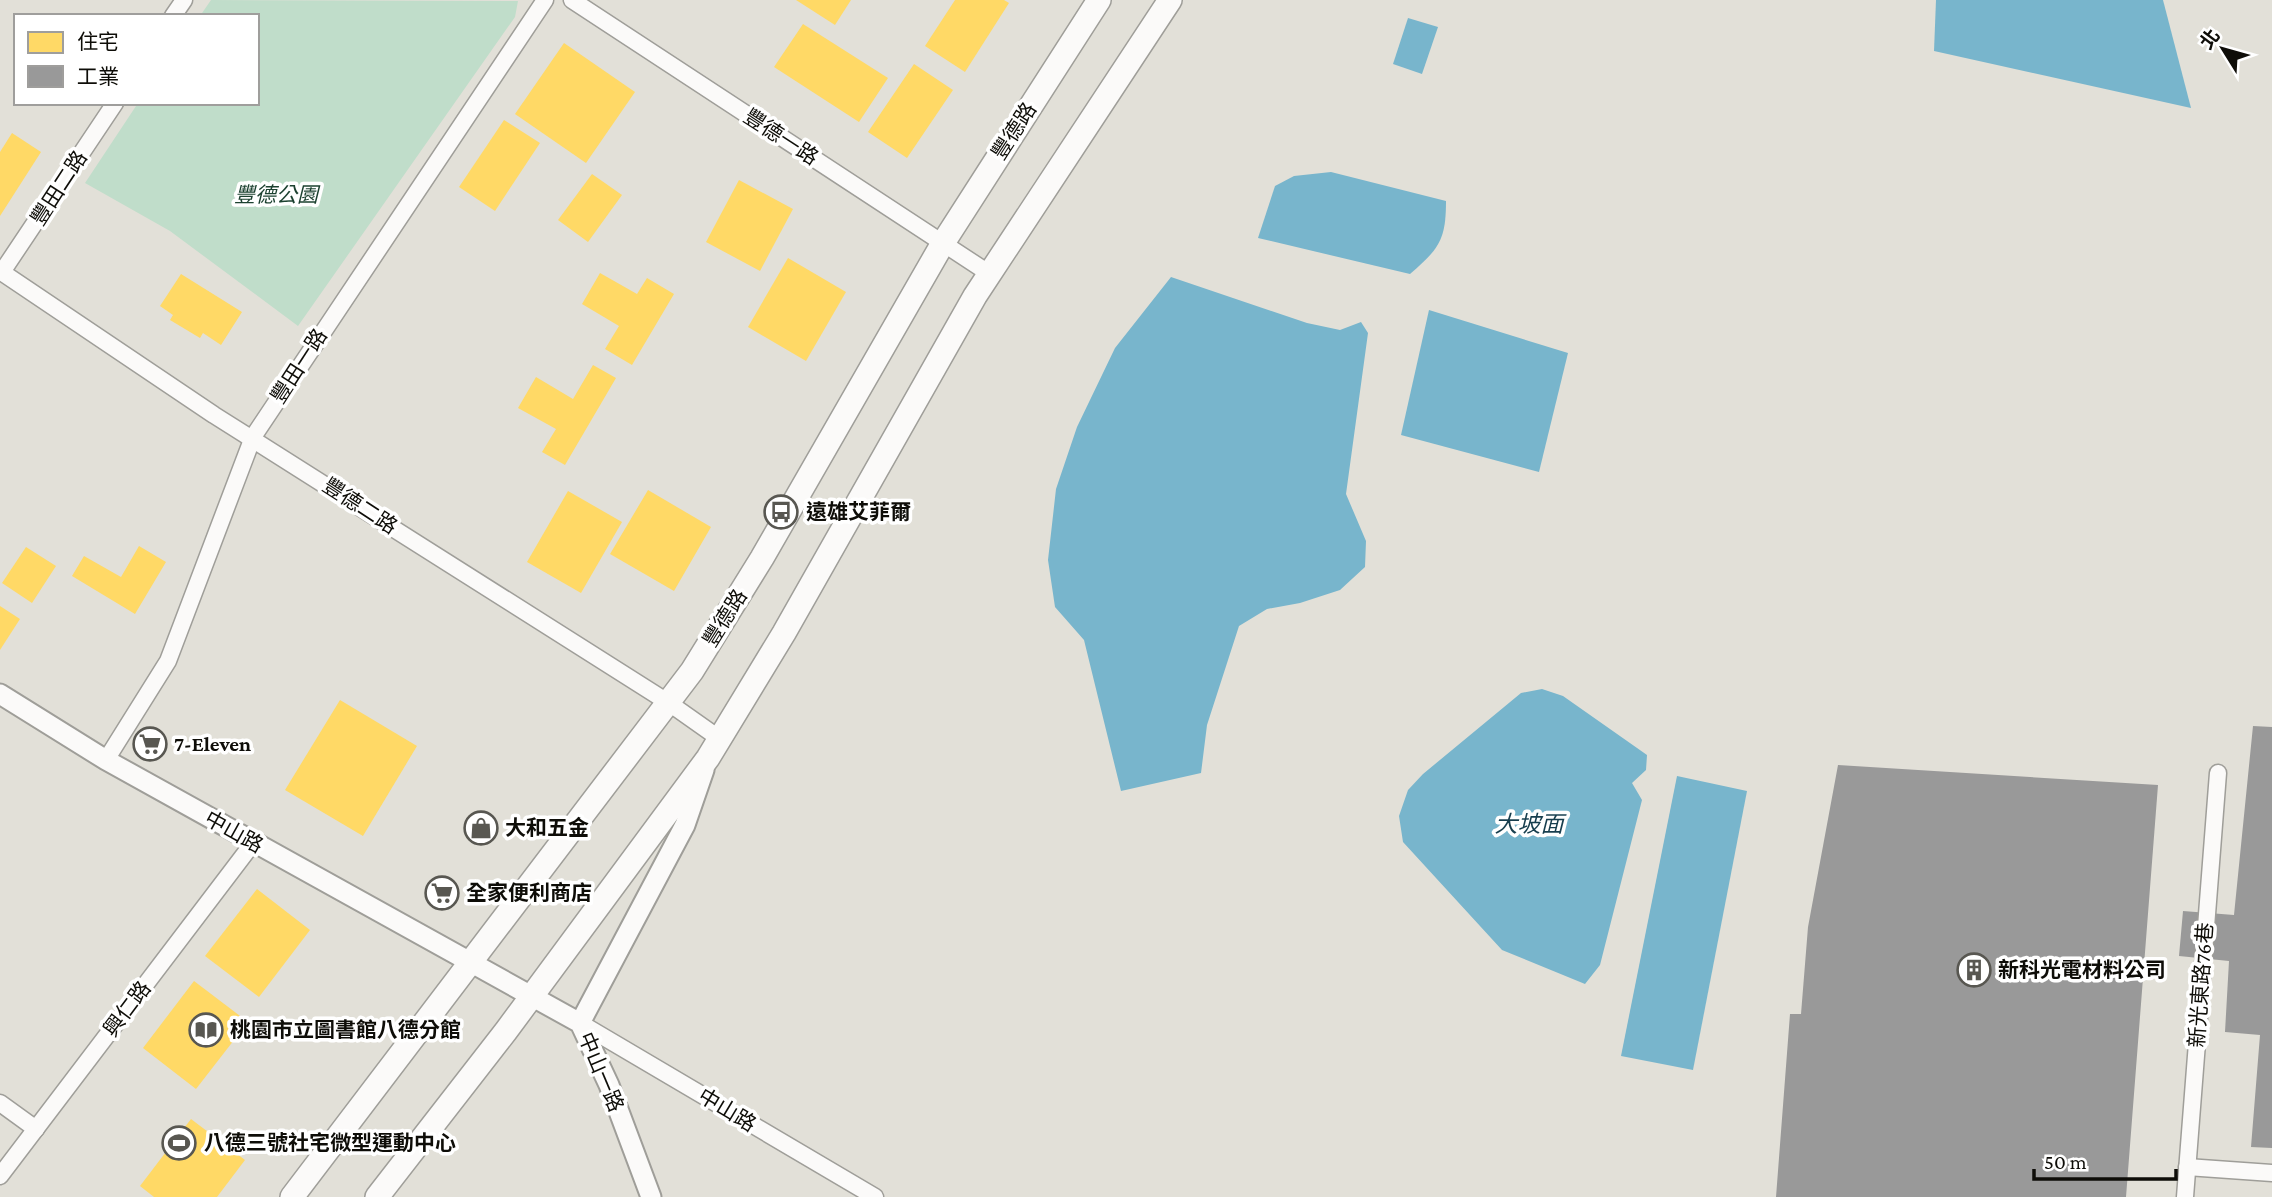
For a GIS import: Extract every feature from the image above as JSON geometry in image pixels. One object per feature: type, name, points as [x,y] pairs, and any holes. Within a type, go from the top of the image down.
[{"type":"main road","name":"豐德路","points":[[292,1197],[669,703],[762,558],[943,243],[1100,0]]},
{"type":"main road","points":[[377,1197],[532,995],[714,748],[990,274],[1170,0]]},
{"type":"street","name":"豐田一路","points":[[106,760],[168,661],[253,437],[545,0]]},
{"type":"street","name":"豐德一路","points":[[572,0],[990,274]]},
{"type":"street","name":"豐田二路","points":[[1,272],[114,105]]},
{"type":"street","name":"豐德二路","points":[[1,272],[214,415],[253,437],[669,703],[714,748]]},
{"type":"street","name":"中山路","points":[[0,694],[106,760],[473,962]]},
{"type":"street","points":[[580,1023],[685,825],[714,748]]},
{"type":"street","name":"新光東路76巷","points":[[2185,1197],[2218,773]]},
{"type":"street","name":"興仁路","points":[[0,1176],[253,843]]},
{"type":"street","name":"中山一路","points":[[473,962],[580,1023],[609,1085],[651,1197]]},
{"type":"street","name":"中山路","points":[[580,1023],[874,1197]]},
{"type":"street","points":[[0,1103],[36,1129]]},
{"type":"street","points":[[2187,1167],[2272,1173]]},
{"type":"street","points":[[395,1197],[396,1173]]},
{"type":"green space","name":"豐德公園","points":[[211,0],[518,1],[515,17],[298,326],[170,231],[85,183],[137,105],[259,105],[259,14],[201,14]]},
{"type":"water","points":[[1936,0],[2163,0],[2191,108],[1934,51]]},
{"type":"water","points":[[1408,18],[1438,27],[1422,74],[1393,64]]},
{"type":"water","points":[[1331,172],[1446,201],[1442,235],[1428,258],[1410,274],[1258,238],[1275,186],[1294,176]]},
{"type":"water","points":[[1171,277],[1307,323],[1340,330],[1361,322],[1368,333],[1346,494],[1366,541],[1365,567],[1340,590],[1300,603],[1267,609],[1239,626],[1207,725],[1201,773],[1121,791],[1084,640],[1055,607],[1048,560],[1056,489],[1077,427],[1115,348]]},
{"type":"water","points":[[1429,310],[1568,353],[1539,472],[1401,435]]},
{"type":"water","name":"大坡面","points":[[1542,689],[1563,696],[1647,755],[1646,770],[1632,783],[1642,800],[1600,965],[1585,984],[1502,950],[1403,842],[1399,816],[1408,790],[1423,774],[1521,693]]},
{"type":"water","points":[[1677,776],[1747,791],[1693,1070],[1621,1056]]},
{"type":"building: 住宅","points":[[796,0],[851,0],[835,25]]},
{"type":"building: 住宅","points":[[955,0],[1004,0],[1009,3],[965,72],[925,46]]},
{"type":"building: 住宅","points":[[803,24],[888,78],[859,122],[774,67]]},
{"type":"building: 住宅","points":[[564,43],[635,92],[586,163],[515,114]]},
{"type":"building: 住宅","points":[[914,64],[953,90],[907,158],[868,132]]},
{"type":"building: 住宅","points":[[504,120],[540,143],[495,211],[459,187]]},
{"type":"building: 住宅","points":[[12,133],[41,152],[0,216],[0,152]]},
{"type":"building: 住宅","points":[[592,174],[622,195],[588,242],[558,220]]},
{"type":"building: 住宅","points":[[739,180],[793,209],[760,271],[706,242]]},
{"type":"building: 住宅","points":[[788,258],[846,292],[806,361],[748,327]]},
{"type":"building: 住宅","points":[[600,273],[637,294],[647,278],[674,294],[632,365],[605,349],[619,326],[582,304]]},
{"type":"building: 住宅","points":[[181,274],[242,312],[221,345],[203,333],[200,338],[170,320],[173,315],[160,306]]},
{"type":"building: 住宅","points":[[593,365],[616,378],[565,465],[542,452],[556,429],[518,408],[536,377],[573,399]]},
{"type":"building: 住宅","points":[[648,490],[711,527],[674,591],[610,554]]},
{"type":"building: 住宅","points":[[568,491],[622,522],[581,593],[527,562]]},
{"type":"building: 住宅","points":[[139,546],[166,562],[135,614],[72,576],[84,556],[121,577]]},
{"type":"building: 住宅","points":[[26,547],[56,566],[32,603],[2,583]]},
{"type":"building: 住宅","points":[[0,606],[20,619],[0,650]]},
{"type":"building: 住宅","points":[[340,700],[417,746],[363,836],[285,790]]},
{"type":"building: 住宅","points":[[257,889],[310,930],[259,997],[205,956]]},
{"type":"building: 住宅","points":[[194,981],[248,1022],[196,1089],[143,1048]]},
{"type":"building: 住宅","points":[[191,1119],[245,1160],[217,1197],[154,1197],[140,1186]]},
{"type":"building: 工業","points":[[2253,726],[2272,727],[2272,1148],[2251,1147],[2260,1035],[2225,1032],[2229,961],[2179,956],[2183,911],[2234,915]]},
{"type":"building: 工業","name":"新科光電材料公司","points":[[1838,765],[2158,785],[2126,1197],[1776,1197],[1790,1014],[1801,1014],[1808,927]]},
{"type":"place","name":"遠雄艾菲爾","points":[[781,512]]},
{"type":"place","name":"7-Eleven","points":[[150,744]]},
{"type":"place","name":"大和五金","points":[[481,828]]},
{"type":"place","name":"全家便利商店","points":[[442,893]]},
{"type":"place","name":"新科光電材料公司","points":[[1974,970]]},
{"type":"place","name":"桃園市立圖書館八德分館","points":[[206,1030]]},
{"type":"place","name":"八德三號社宅微型運動中心","points":[[179,1143]]}]
